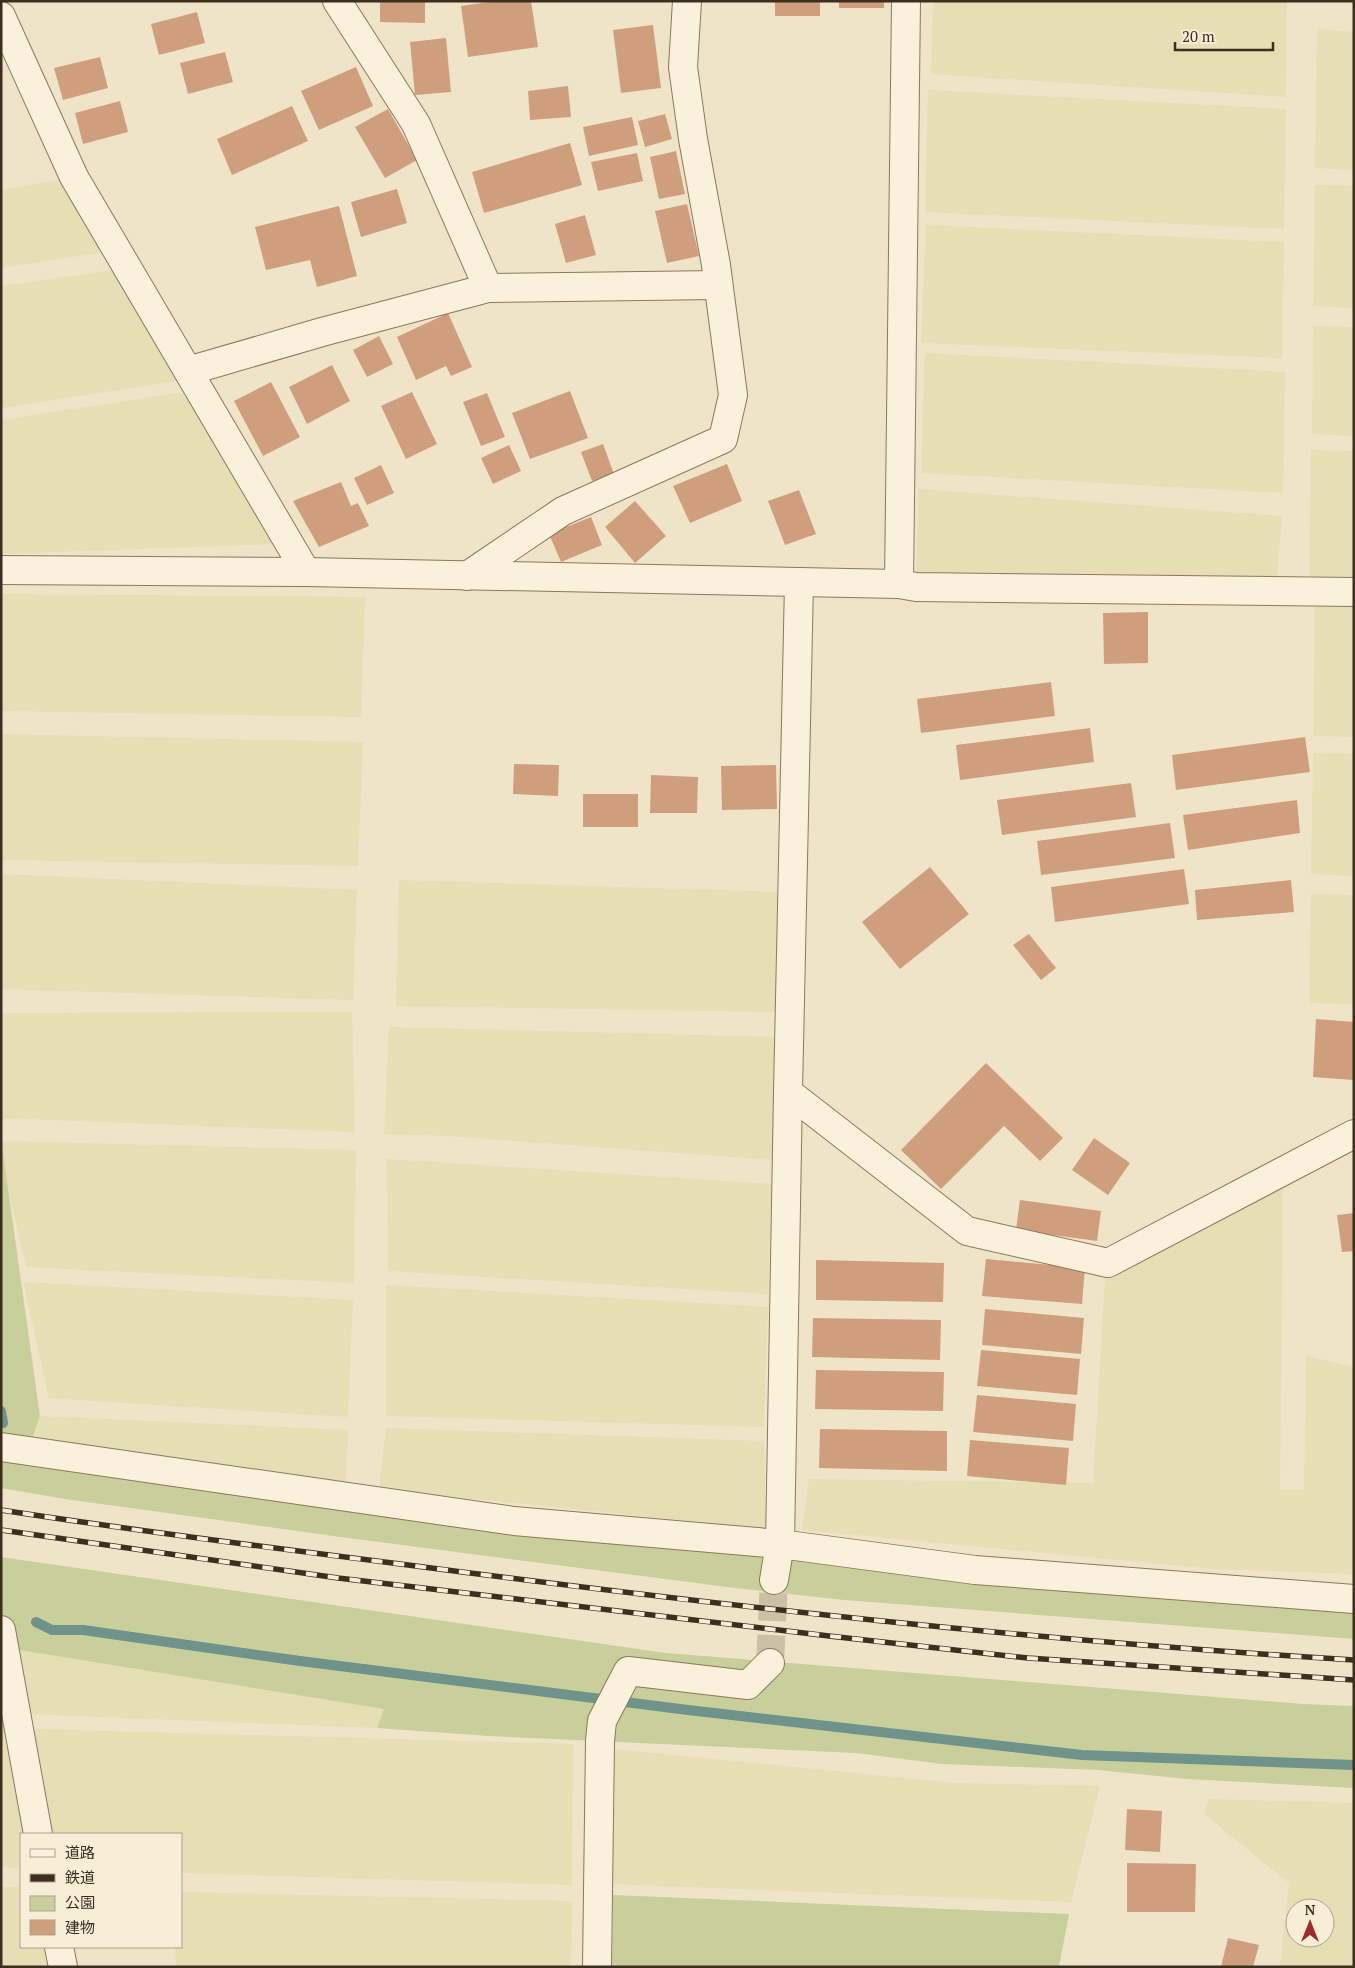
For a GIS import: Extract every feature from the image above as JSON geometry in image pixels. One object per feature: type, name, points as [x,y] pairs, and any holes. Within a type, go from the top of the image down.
[{"type":"street","points":[[337,1],[416,124],[488,288]]},
{"type":"street","points":[[467,576],[563,511],[723,439],[734,395],[683,67],[687,1]]},
{"type":"street","points":[[899,584],[906,1]]},
{"type":"street","points":[[1,16],[74,177],[306,572]]},
{"type":"street","points":[[188,371],[322,332],[488,288],[718,285]]},
{"type":"street","points":[[1,570],[306,572],[899,584],[916,587],[1354,592]]},
{"type":"street","points":[[774,1580],[780,1544],[799,583]]},
{"type":"street","points":[[788,1092],[967,1231],[1108,1263],[1354,1134]]},
{"type":"street","points":[[1,1447],[514,1521],[780,1544],[975,1570],[1354,1599]]},
{"type":"street","points":[[1,1630],[38,1833]]},
{"type":"street","points":[[597,1967],[600,1741],[602,1721],[628,1670],[748,1685],[770,1664]]},
{"type":"street","points":[[59,1948],[63,1967]]},
{"type":"shaded area","points":[[933,1],[1287,1],[1286,97],[931,74]]},
{"type":"shaded area","points":[[1317,29],[1354,32],[1354,170],[1315,168]]},
{"type":"shaded area","points":[[928,90],[1286,109],[1284,229],[925,212]]},
{"type":"shaded area","points":[[74,177],[117,250],[1,268],[1,190]]},
{"type":"shaded area","points":[[1315,185],[1354,186],[1354,308],[1313,306]]},
{"type":"shaded area","points":[[926,225],[1284,242],[1282,358],[921,343]]},
{"type":"shaded area","points":[[128,268],[183,380],[1,408],[1,286]]},
{"type":"shaded area","points":[[1313,326],[1354,327],[1354,436],[1312,434]]},
{"type":"shaded area","points":[[925,353],[1285,372],[1283,493],[921,473]]},
{"type":"shaded area","points":[[185,392],[275,544],[1,554],[1,420]]},
{"type":"shaded area","points":[[1311,450],[1354,451],[1354,590],[1309,590]]},
{"type":"shaded area","points":[[918,489],[1282,516],[1276,591],[916,587]]},
{"type":"shaded area","points":[[1,594],[365,597],[361,717],[1,711]]},
{"type":"shaded area","points":[[1315,598],[1354,598],[1354,737],[1313,736]]},
{"type":"shaded area","points":[[1,734],[363,742],[358,866],[1,860]]},
{"type":"shaded area","points":[[1313,753],[1354,754],[1354,876],[1311,874]]},
{"type":"shaded area","points":[[1,874],[357,890],[353,1000],[1,989]]},
{"type":"shaded area","points":[[399,880],[781,892],[777,1012],[396,1006]]},
{"type":"shaded area","points":[[1311,894],[1354,895],[1354,1004],[1309,1003]]},
{"type":"shaded area","points":[[352,1012],[355,1132],[1,1118],[1,1013]]},
{"type":"shaded area","points":[[389,1027],[778,1037],[773,1160],[447,1136],[384,1134]]},
{"type":"shaded area","points":[[1,1141],[356,1150],[354,1283],[26,1267],[1,1158]]},
{"type":"shaded area","points":[[387,1159],[772,1184],[768,1294],[388,1271]]},
{"type":"shaded area","points":[[1283,1183],[1280,1490],[1304,1490],[1306,1356],[1354,1367],[1354,1574],[1214,1569],[802,1530],[809,1479],[1093,1483],[1105,1279]]},
{"type":"shaded area","points":[[23,1282],[353,1300],[348,1417],[49,1398]]},
{"type":"shaded area","points":[[386,1285],[768,1307],[764,1427],[386,1416]]},
{"type":"shaded area","points":[[40,1416],[348,1430],[345,1497],[28,1451]]},
{"type":"shaded area","points":[[386,1428],[764,1441],[766,1529],[379,1489]]},
{"type":"shaded area","points":[[1,1639],[212,1681],[384,1709],[377,1728],[1,1713]]},
{"type":"shaded area","points":[[1,1728],[573,1744],[572,1885],[182,1873],[182,1833],[20,1833],[20,1868],[1,1867]]},
{"type":"shaded area","points":[[613,1749],[954,1783],[1100,1786],[1071,1902],[610,1884]]},
{"type":"shaded area","points":[[1209,1799],[1354,1803],[1354,1967],[1280,1967],[1285,1920],[1285,1948],[1335,1948],[1335,1898],[1287,1898],[1289,1883],[1204,1814]]},
{"type":"shaded area","points":[[1,1887],[20,1887],[20,1948],[59,1948],[63,1967],[1,1967]]},
{"type":"shaded area","points":[[182,1892],[572,1901],[571,1967],[176,1967],[175,1948],[182,1948]]},
{"type":"green space","points":[[1,1139],[40,1416],[29,1448],[277,1487],[1354,1599],[1354,1639],[844,1600],[735,1588],[348,1538],[65,1499],[1,1488]]},
{"type":"green space","points":[[1,1557],[666,1653],[1303,1704],[1354,1706],[1354,1788],[1187,1779],[1098,1770],[942,1764],[856,1753],[489,1736],[377,1728],[384,1709],[1,1647]]},
{"type":"green space","points":[[613,1895],[1069,1914],[1059,1967],[612,1967]]},
{"type":"building","points":[[380,1],[425,1],[425,23],[380,22]]},
{"type":"building","points":[[496,1],[531,1],[538,47],[468,57],[461,6]]},
{"type":"building","points":[[775,1],[820,1],[820,16],[775,16]]},
{"type":"building","points":[[839,1],[884,1],[884,8],[839,8]]},
{"type":"building","points":[[197,12],[205,43],[159,55],[151,24]]},
{"type":"building","points":[[653,25],[661,88],[621,93],[613,30]]},
{"type":"building","points":[[446,38],[451,92],[415,95],[410,42]]},
{"type":"building","points":[[225,52],[233,82],[188,94],[180,63]]},
{"type":"building","points":[[100,57],[108,88],[63,100],[54,68]]},
{"type":"building","points":[[356,67],[373,106],[319,130],[301,91]]},
{"type":"building","points":[[568,86],[571,117],[530,120],[528,91]]},
{"type":"building","points":[[120,101],[128,132],[83,144],[75,113]]},
{"type":"building","points":[[292,106],[308,141],[232,175],[217,139]]},
{"type":"building","points":[[388,109],[417,160],[385,178],[355,127]]},
{"type":"building","points":[[665,114],[672,139],[645,147],[638,121]]},
{"type":"building","points":[[632,117],[638,145],[589,156],[583,127]]},
{"type":"building","points":[[570,143],[582,185],[484,213],[472,172]]},
{"type":"building","points":[[676,151],[685,194],[659,199],[650,157]]},
{"type":"building","points":[[637,153],[643,181],[598,191],[591,162]]},
{"type":"building","points":[[397,189],[407,223],[361,237],[351,202]]},
{"type":"building","points":[[687,204],[699,256],[667,263],[655,211]]},
{"type":"building","points":[[339,206],[357,276],[317,287],[310,260],[266,270],[255,227]]},
{"type":"building","points":[[585,215],[596,255],[566,263],[555,224]]},
{"type":"building","points":[[448,313],[472,367],[451,376],[446,366],[416,380],[397,337]]},
{"type":"building","points":[[379,336],[393,364],[367,377],[353,350]]},
{"type":"building","points":[[332,365],[350,401],[307,424],[289,387]]},
{"type":"building","points":[[271,382],[300,437],[263,456],[234,401]]},
{"type":"building","points":[[570,391],[588,438],[530,459],[512,413]]},
{"type":"building","points":[[412,392],[437,444],[406,459],[381,406]]},
{"type":"building","points":[[487,393],[505,437],[481,446],[463,402]]},
{"type":"building","points":[[603,444],[614,474],[592,481],[581,452]]},
{"type":"building","points":[[509,445],[521,471],[493,484],[481,458]]},
{"type":"building","points":[[727,464],[742,501],[690,523],[673,486]]},
{"type":"building","points":[[381,465],[394,493],[367,505],[354,478]]},
{"type":"building","points":[[341,482],[351,506],[358,503],[369,526],[319,547],[293,501]]},
{"type":"building","points":[[799,490],[816,534],[785,545],[768,501]]},
{"type":"building","points":[[635,501],[666,536],[635,563],[605,527]]},
{"type":"building","points":[[591,517],[602,545],[561,562],[549,534]]},
{"type":"building","points":[[1148,612],[1148,663],[1104,664],[1103,613]]},
{"type":"building","points":[[1051,682],[1055,716],[921,733],[917,699]]},
{"type":"building","points":[[1090,728],[1094,762],[960,780],[956,745]]},
{"type":"building","points":[[1305,737],[1310,772],[1176,790],[1172,755]]},
{"type":"building","points":[[514,764],[559,765],[558,796],[513,794]]},
{"type":"building","points":[[776,765],[777,809],[722,810],[721,766]]},
{"type":"building","points":[[651,775],[698,777],[697,813],[650,813]]},
{"type":"building","points":[[1131,783],[1136,817],[1002,835],[997,800]]},
{"type":"building","points":[[583,794],[638,794],[638,827],[583,827]]},
{"type":"building","points":[[1297,800],[1300,833],[1188,850],[1183,815]]},
{"type":"building","points":[[1170,823],[1175,858],[1041,875],[1037,841]]},
{"type":"building","points":[[930,867],[969,914],[900,969],[862,922]]},
{"type":"building","points":[[1184,869],[1189,904],[1055,922],[1051,887]]},
{"type":"building","points":[[1291,880],[1294,912],[1197,920],[1195,890]]},
{"type":"building","points":[[1029,934],[1056,968],[1041,980],[1013,945]]},
{"type":"building","points":[[1316,1019],[1354,1022],[1354,1080],[1313,1077]]},
{"type":"building","points":[[986,1063],[1063,1138],[1040,1161],[1004,1126],[941,1189],[901,1150]]},
{"type":"building","points":[[1094,1138],[1130,1163],[1108,1195],[1072,1170]]},
{"type":"building","points":[[1020,1200],[1101,1211],[1097,1241],[1016,1230]]},
{"type":"building","points":[[1354,1213],[1354,1251],[1342,1252],[1337,1215]]},
{"type":"building","points":[[986,1259],[1085,1268],[1082,1304],[982,1296]]},
{"type":"building","points":[[816,1260],[944,1263],[943,1302],[816,1300]]},
{"type":"building","points":[[985,1309],[1084,1318],[1081,1354],[982,1345]]},
{"type":"building","points":[[813,1318],[941,1320],[940,1360],[812,1357]]},
{"type":"building","points":[[981,1350],[1080,1359],[1077,1395],[977,1386]]},
{"type":"building","points":[[816,1370],[944,1372],[943,1411],[815,1409]]},
{"type":"building","points":[[977,1395],[1076,1404],[1073,1441],[973,1432]]},
{"type":"building","points":[[820,1429],[947,1431],[947,1471],[819,1468]]},
{"type":"building","points":[[970,1440],[1069,1448],[1066,1485],[967,1476]]},
{"type":"building","points":[[1127,1809],[1162,1811],[1160,1852],[1125,1850]]},
{"type":"building","points":[[1127,1863],[1196,1864],[1195,1912],[1127,1912]]},
{"type":"building","points":[[1228,1938],[1259,1945],[1253,1967],[1221,1967]]},
{"type":"waterway","points":[[1,1411],[3,1423]]},
{"type":"waterway","points":[[36,1622],[52,1630],[83,1630],[300,1661],[688,1710],[1082,1755],[1354,1765]]},
{"type":"tunnel","points":[[770,1663],[774,1580]]},
{"type":"railway","points":[[1,1510],[255,1546],[762,1608],[1117,1643],[1354,1660]]},
{"type":"railway","points":[[1,1530],[338,1578],[829,1636],[1028,1658],[1354,1680]]}]
